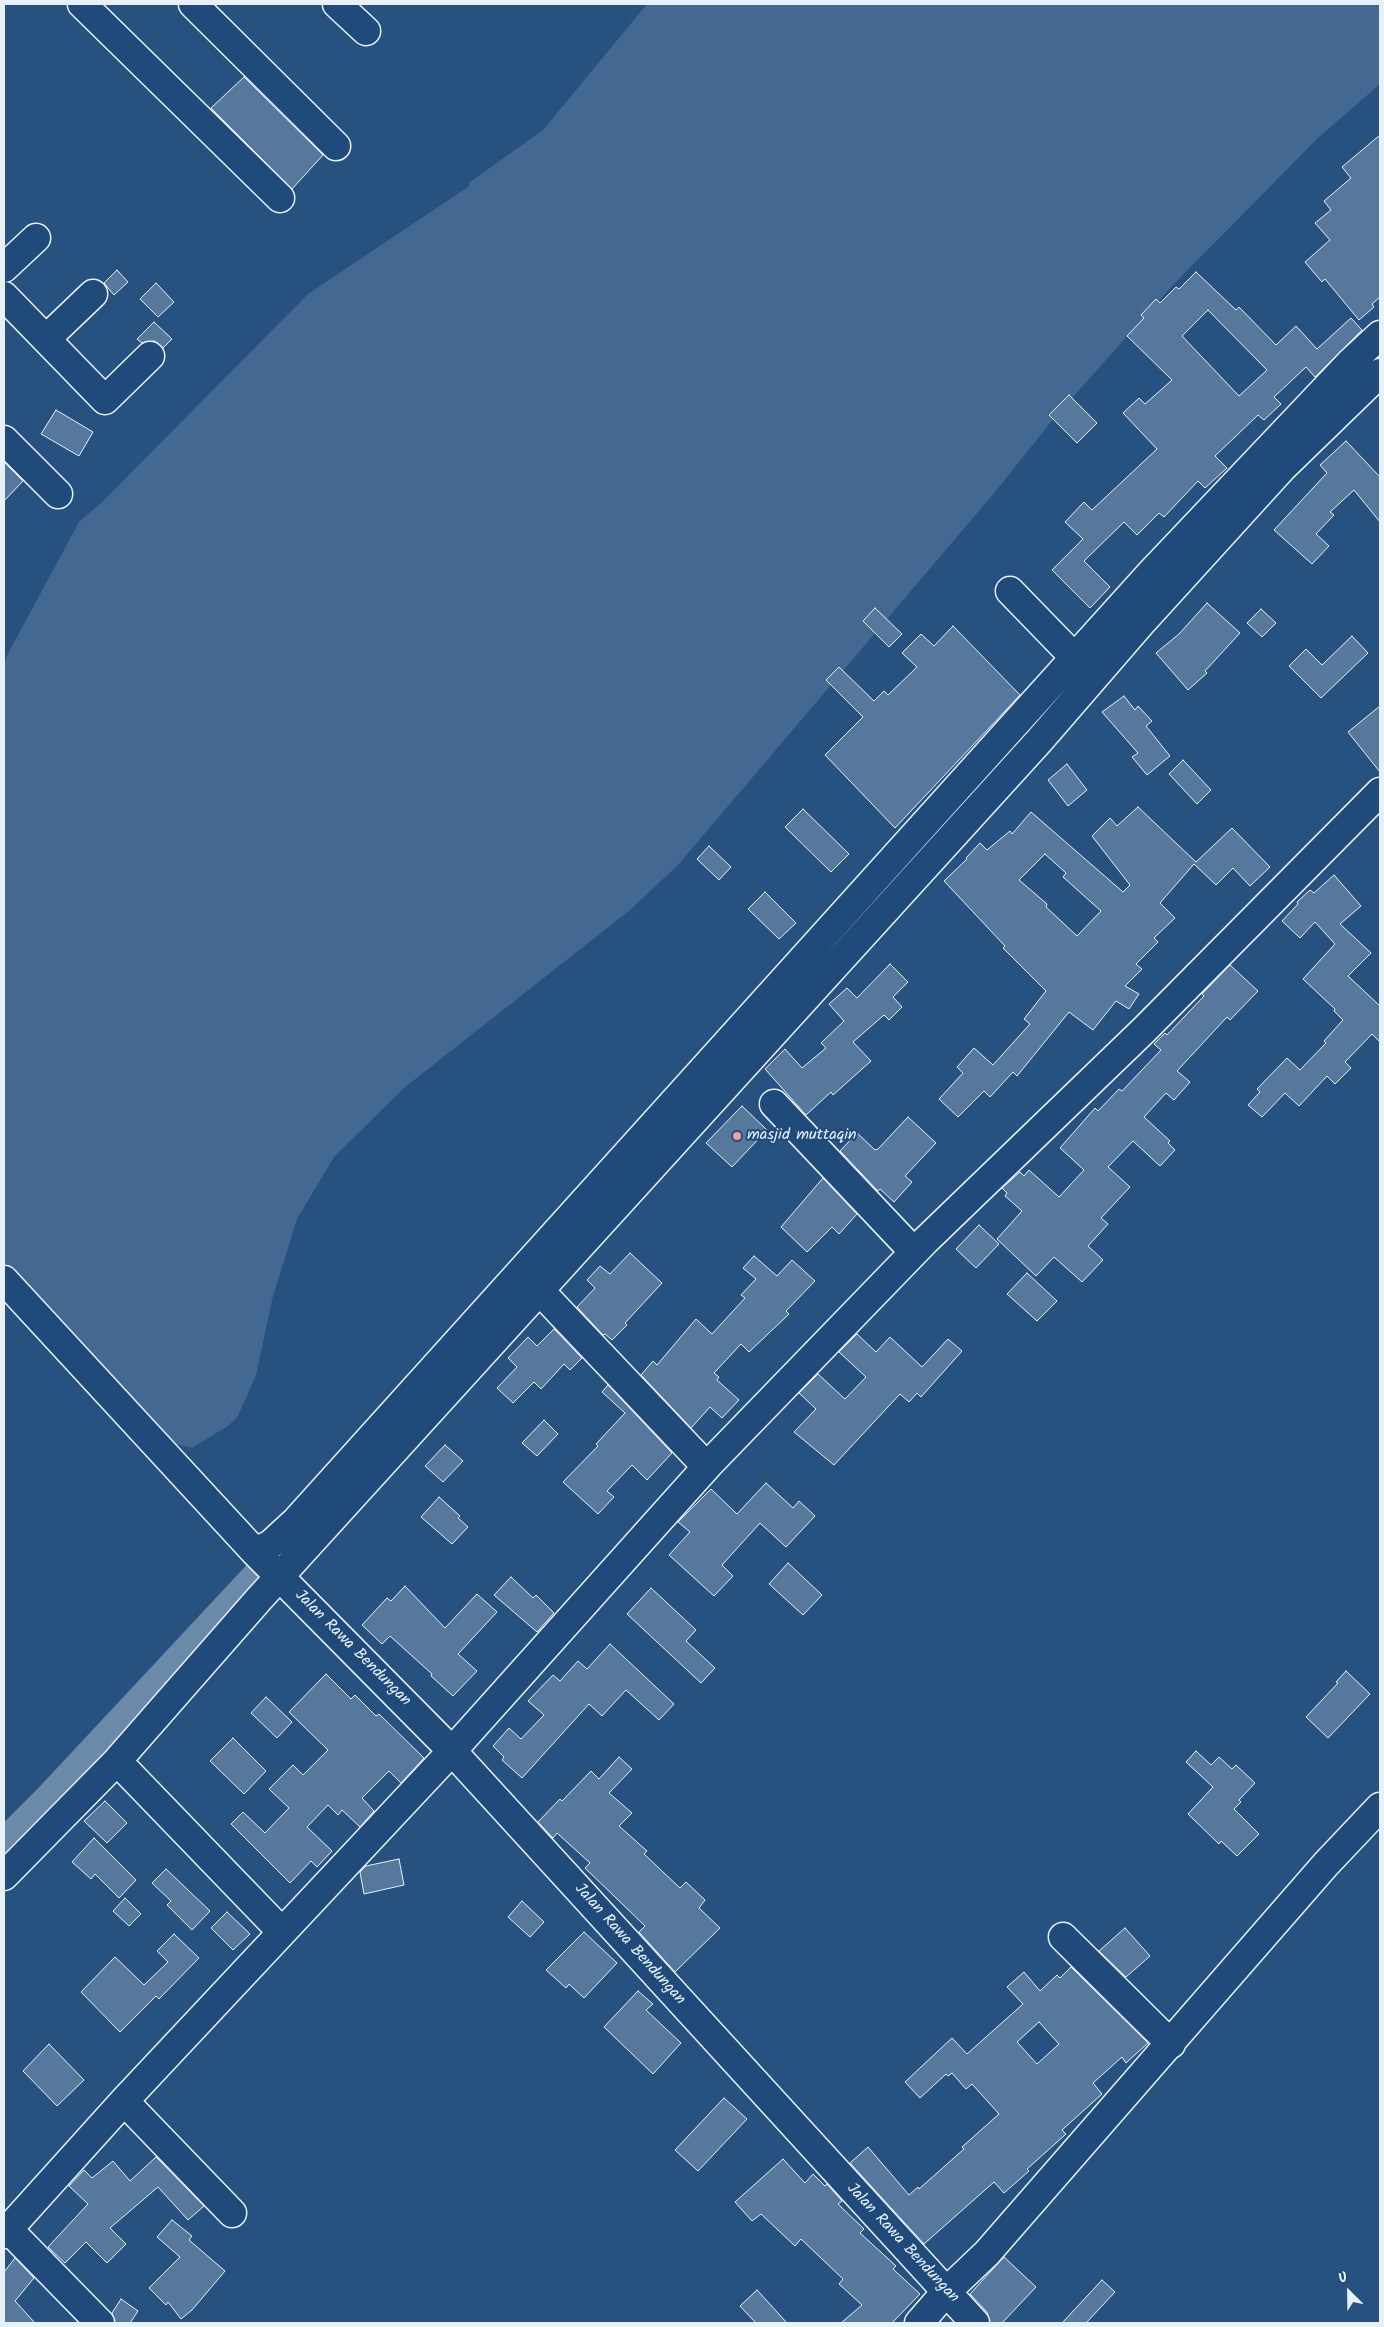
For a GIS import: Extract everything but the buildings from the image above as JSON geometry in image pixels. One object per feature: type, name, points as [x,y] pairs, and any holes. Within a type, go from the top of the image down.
[{"type":"street","points":[[82,4],[280,198]]},
{"type":"street","points":[[193,4],[336,146]]},
{"type":"street","points":[[337,4],[366,31]]},
{"type":"street","points":[[4,268],[36,238]]},
{"type":"street","points":[[46,339],[93,294]]},
{"type":"street","points":[[4,296],[105,400],[150,356]]},
{"type":"street","points":[[4,1876],[117,1761],[259,1599],[268,1565],[271,1544],[296,1521],[1074,658],[1324,390],[1380,335]]},
{"type":"street","points":[[268,1565],[539,1290],[1039,741],[1141,623],[1282,468],[1380,373]]},
{"type":"street","points":[[4,440],[58,494]]},
{"type":"street","points":[[1010,591],[1074,658]]},
{"type":"street","points":[[100,2323],[6,2231],[124,2101],[452,1751],[706,1466],[914,1252],[1144,1030],[1380,792]]},
{"type":"street","points":[[774,1104],[914,1252]]},
{"type":"street","name":"Jalan Rawa Bendungan","points":[[4,1280],[268,1565],[452,1751],[975,2323]]},
{"type":"street","points":[[539,1290],[706,1466]]},
{"type":"street","points":[[117,1761],[282,1932]]},
{"type":"street","points":[[919,2323],[946,2292],[987,2253],[1326,1864],[1380,1807]]},
{"type":"street","points":[[1062,1937],[1171,2044]]},
{"type":"street","points":[[124,2101],[232,2212]]},
{"type":"shaded area","points":[[647,4],[1380,4],[1380,84],[1317,139],[1173,285],[1055,417],[995,492],[678,865],[630,910],[404,1088],[334,1157],[297,1219],[273,1296],[256,1375],[238,1416],[228,1426],[192,1448],[175,1444],[162,1436],[4,1265],[4,661],[79,522],[102,502],[308,294],[468,187],[470,182],[543,130]]},
{"type":"waterway","points":[[1342,394],[1380,356]]},
{"type":"waterway","points":[[4,1847],[53,1798],[293,1541]]},
{"type":"place","name":"masjid muttaqin","points":[[737,1136]]}]
